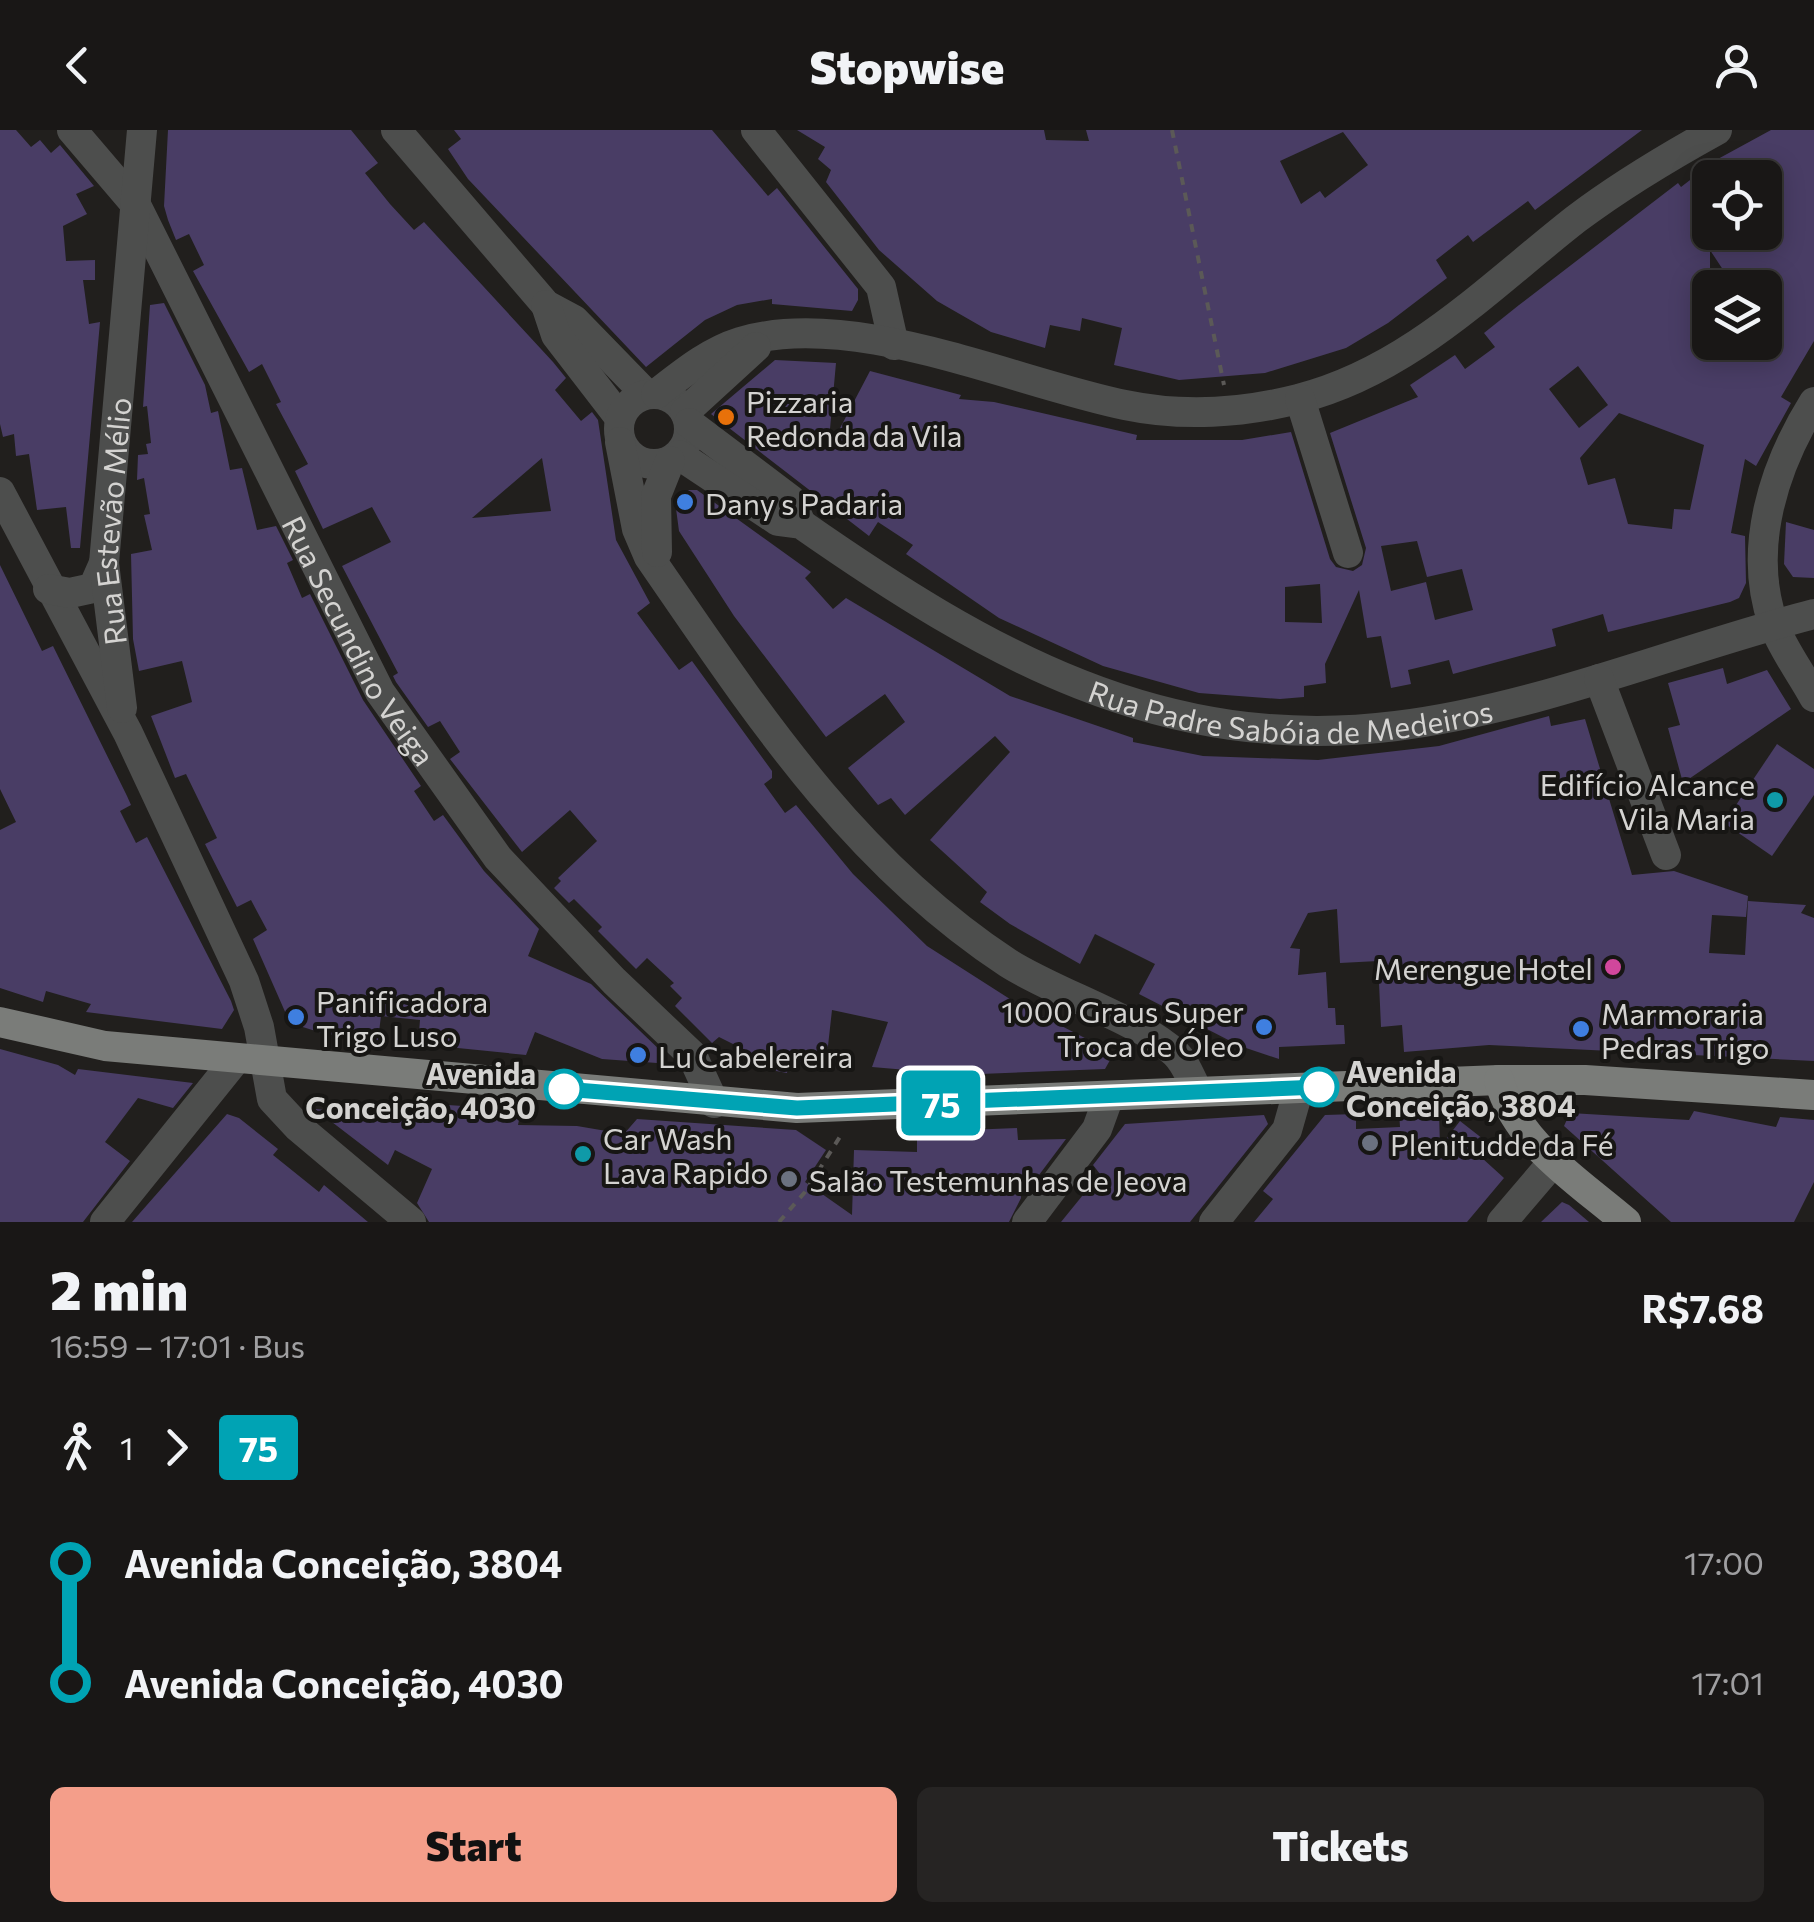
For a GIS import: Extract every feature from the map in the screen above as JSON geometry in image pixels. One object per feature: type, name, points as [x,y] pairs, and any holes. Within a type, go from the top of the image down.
[{"type":"main road","points":[[0,1022],[104,1046],[714,1103],[860,1106],[1499,1080],[1585,1080],[1814,1096]]},
{"type":"main road","points":[[1499,1080],[1517,1125],[1626,1222]]},
{"type":"street","name":"Rua Secundino Veiga","points":[[72,130],[136,206],[380,692],[498,858],[614,981],[692,1055],[714,1103]]},
{"type":"street","name":"Rua Estevão Mélio","points":[[142,130],[104,564],[122,720],[244,981],[251,1061],[280,1110],[399,1218]]},
{"type":"street","points":[[396,130],[546,305],[574,320],[651,394],[673,400],[687,418],[689,434],[661,479],[654,516],[661,574]]},
{"type":"street","points":[[756,130],[881,288],[894,345]]},
{"type":"street","points":[[1198,1092],[1174,1052],[1009,963],[905,886],[798,768],[661,574],[637,529],[620,430],[634,399],[651,394],[718,351],[771,336],[862,339],[894,345],[1128,406],[1230,411],[1300,398],[1352,380],[1411,351],[1627,182],[1717,130]]},
{"type":"street","points":[[546,305],[556,335],[620,430],[635,460],[658,464],[674,458]]},
{"type":"street","points":[[687,418],[733,364],[771,336]]},
{"type":"street","points":[[1300,398],[1348,553]]},
{"type":"street","points":[[1814,402],[1789,442],[1764,531],[1763,582],[1773,625],[1814,697]]},
{"type":"street","name":"Rua Padre Sabóia de Medeiros","points":[[687,418],[791,500],[801,524]]},
{"type":"street","name":"Rua Padre Sabóia de Medeiros","points":[[674,458],[778,521],[801,524],[923,608],[982,641],[1074,685],[1175,716],[1281,730],[1399,726],[1599,679],[1814,614]]},
{"type":"street","points":[[0,492],[122,720]]},
{"type":"street","points":[[48,588],[70,593],[92,588],[104,564]]},
{"type":"street","points":[[79,644],[113,634]]},
{"type":"street","points":[[1599,679],[1666,854]]},
{"type":"street","points":[[105,1222],[251,1061]]},
{"type":"street","points":[[1214,1222],[1287,1130],[1298,1088]]},
{"type":"street","points":[[1027,1222],[1097,1130],[1109,1096]]},
{"type":"street","points":[[1502,1222],[1554,1161]]},
{"type":"path","points":[[1172,130],[1230,411]]},
{"type":"path","points":[[779,1222],[805,1192],[860,1106]]},
{"type":"building","points":[[0,130],[16,130],[31,147],[40,140],[51,153],[60,145],[94,186],[76,194],[87,214],[63,226],[66,261],[95,260],[95,280],[83,280],[89,324],[100,322],[80,548],[71,548],[66,507],[37,510],[29,454],[16,456],[14,434],[3,437],[0,424]]},
{"type":"building","points":[[168,130],[351,130],[378,163],[365,173],[390,204],[414,230],[424,222],[553,362],[566,378],[555,390],[581,421],[592,412],[598,420],[616,540],[650,603],[637,613],[679,670],[692,661],[772,771],[772,778],[764,784],[785,813],[796,805],[853,874],[927,946],[1013,1001],[1114,1053],[1105,1069],[905,1077],[907,1070],[872,1067],[888,1022],[832,1010],[826,1064],[789,1061],[787,1073],[744,1065],[749,1052],[719,1037],[712,1043],[675,1006],[682,998],[670,986],[674,983],[647,958],[636,969],[598,931],[602,927],[574,899],[569,903],[554,888],[561,881],[558,878],[597,841],[570,810],[522,852],[450,759],[460,752],[440,721],[428,727],[396,682],[393,676],[398,673],[342,566],[391,542],[372,507],[323,529],[295,471],[308,464],[276,404],[281,402],[262,364],[249,372],[193,271],[204,265],[189,234],[176,240],[164,206]],"holes":[[[542,458],[551,511],[472,518]]]},
{"type":"building","points":[[454,130],[712,130],[768,196],[777,188],[858,289],[858,300],[852,311],[772,304],[772,299],[737,305],[705,320],[646,367],[468,179],[448,149],[461,139]]},
{"type":"building","points":[[797,130],[1044,130],[1046,140],[1089,141],[1086,130],[1642,130],[1535,210],[1528,201],[1473,242],[1468,235],[1436,260],[1447,278],[1388,323],[1346,348],[1265,373],[1179,380],[1114,365],[1122,328],[1082,318],[1080,331],[1050,325],[1045,348],[991,332],[937,301],[879,250],[826,182],[831,170],[818,159],[825,147]],"holes":[[[1343,132],[1368,165],[1325,198],[1320,191],[1301,204],[1280,161]]]},
{"type":"building","points":[[1771,130],[1814,130],[1814,341],[1781,397],[1791,403],[1756,466],[1745,459],[1731,533],[1745,536],[1746,583],[1739,598],[1608,632],[1603,614],[1552,629],[1556,646],[1453,674],[1449,660],[1408,670],[1411,684],[1391,688],[1381,636],[1367,638],[1359,590],[1325,664],[1326,683],[1304,686],[1304,697],[1199,693],[1103,666],[999,618],[906,554],[913,545],[878,522],[869,536],[711,414],[775,360],[836,363],[828,451],[870,371],[961,395],[959,399],[994,402],[1137,435],[1136,440],[1242,440],[1291,432],[1330,559],[1336,567],[1353,571],[1362,565],[1366,548],[1330,433],[1418,397],[1410,385],[1455,355],[1465,369],[1495,347],[1484,333],[1678,183],[1681,187],[1692,179],[1692,250],[1710,250],[1782,250],[1782,160],[1716,160]],"holes":[[[1578,366],[1608,405],[1579,428],[1549,389]],[[1619,413],[1704,445],[1690,510],[1674,509],[1672,529],[1628,524],[1615,478],[1588,485],[1580,458]],[[1417,541],[1427,577],[1462,569],[1473,610],[1435,620],[1426,582],[1391,591],[1381,546]],[[1320,584],[1322,623],[1285,622],[1285,587]]]},
{"type":"building","points":[[164,303],[205,385],[211,413],[218,411],[230,470],[242,468],[257,530],[276,526],[293,560],[287,563],[302,598],[310,594],[363,700],[421,786],[414,791],[434,821],[443,815],[484,871],[539,929],[528,956],[591,984],[664,1054],[657,1063],[602,1059],[535,1032],[526,1055],[418,1044],[420,1020],[381,1016],[378,1040],[325,1034],[290,1023],[253,939],[267,930],[251,900],[237,907],[205,844],[217,838],[186,774],[175,778],[151,716],[192,702],[182,661],[139,671],[133,639],[131,554],[152,550],[144,515],[150,514],[144,478],[137,480],[138,455],[148,454],[146,444],[151,443],[147,406],[143,407],[150,305]]},
{"type":"building","points":[[689,490],[697,490],[811,572],[805,578],[833,609],[846,598],[1010,696],[1133,738],[1133,742],[1203,756],[1318,760],[1439,746],[1549,716],[1551,726],[1585,719],[1632,875],[1674,871],[1748,896],[1746,917],[1712,915],[1709,953],[1745,955],[1748,901],[1806,905],[1801,913],[1814,918],[1814,1061],[1489,1045],[1404,1052],[1402,1025],[1381,1027],[1378,961],[1340,963],[1337,909],[1308,913],[1290,948],[1300,949],[1298,975],[1326,972],[1328,1008],[1335,1008],[1336,1025],[1344,1025],[1345,1044],[1279,1047],[1279,1059],[1240,1046],[1139,994],[1155,964],[1095,934],[1080,964],[1010,924],[980,902],[987,892],[930,840],[1010,752],[995,736],[905,815],[891,798],[878,805],[848,768],[905,722],[885,694],[826,737],[734,616],[679,531],[675,501]]},
{"type":"building","points":[[1786,522],[1814,530],[1814,578],[1793,577],[1784,564]]},
{"type":"building","points":[[0,565],[42,651],[53,646],[127,796],[131,805],[120,811],[136,843],[147,837],[231,1001],[234,1010],[222,1029],[86,1012],[91,1004],[46,991],[43,1002],[0,988],[0,830],[16,822],[0,789]]},
{"type":"building","points":[[1723,668],[1727,684],[1767,670],[1791,709],[1683,783],[1668,728],[1680,725],[1668,683]]},
{"type":"building","name":"Edifício Alcance Vila Maria","points":[[1777,744],[1814,769],[1814,795],[1772,856],[1724,823]]},
{"type":"building","points":[[0,1049],[58,1065],[75,1075],[78,1069],[193,1083],[173,1108],[138,1098],[105,1142],[130,1161],[83,1222],[0,1222]]},
{"type":"building","points":[[419,1103],[521,1110],[518,1125],[577,1126],[624,1134],[637,1119],[796,1130],[826,1150],[805,1182],[852,1215],[854,1150],[917,1152],[917,1132],[1017,1128],[1018,1140],[1066,1139],[1030,1187],[1020,1180],[1021,1198],[1009,1222],[429,1222],[417,1203],[432,1169],[395,1150],[388,1165],[315,1109],[411,1118]]},
{"type":"building","points":[[1439,1111],[1440,1147],[1460,1121],[1492,1146],[1482,1158],[1504,1178],[1467,1222],[1254,1222],[1273,1199],[1263,1191],[1325,1115],[1356,1114],[1356,1129],[1400,1127],[1399,1112]]},
{"type":"building","points":[[1694,1111],[1776,1127],[1780,1117],[1814,1120],[1814,1182],[1794,1222],[1671,1222],[1564,1126],[1570,1113],[1689,1120]]},
{"type":"building","points":[[227,1114],[239,1118],[278,1149],[273,1155],[319,1192],[324,1185],[368,1222],[132,1222]]},
{"type":"building","points":[[1264,1115],[1268,1124],[1190,1222],[1061,1222],[1100,1174],[1093,1165],[1125,1124]]},
{"type":"building","points":[[1562,1202],[1569,1205],[1589,1222],[1541,1222]]},
{"type":"bus line","name":"75","points":[[564,1089],[797,1108],[1319,1087]]},
{"type":"place","name":"Pizzaria Redonda da Vila","points":[[726,417]]},
{"type":"place","name":"Dany s Padaria","points":[[685,502]]},
{"type":"place","name":"Edifício Alcance Vila Maria","points":[[1775,800]]},
{"type":"place","name":"Merengue Hotel","points":[[1613,967]]},
{"type":"place","name":"Panificadora Trigo Luso","points":[[296,1017]]},
{"type":"place","name":"1000 Graus Super Troca de Óleo","points":[[1264,1027]]},
{"type":"place","name":"Marmoraria Pedras Trigo","points":[[1581,1029]]},
{"type":"place","name":"Lu Cabelereira","points":[[638,1055]]},
{"type":"place","name":"Avenida Conceição, 3804","points":[[1319,1087]]},
{"type":"place","name":"Avenida Conceição, 4030","points":[[564,1089]]},
{"type":"place","name":"Plenitudde da Fé","points":[[1370,1143]]},
{"type":"place","name":"Car Wash Lava Rapido","points":[[583,1154]]},
{"type":"place","name":"Salão Testemunhas de Jeova","points":[[789,1179]]}]
